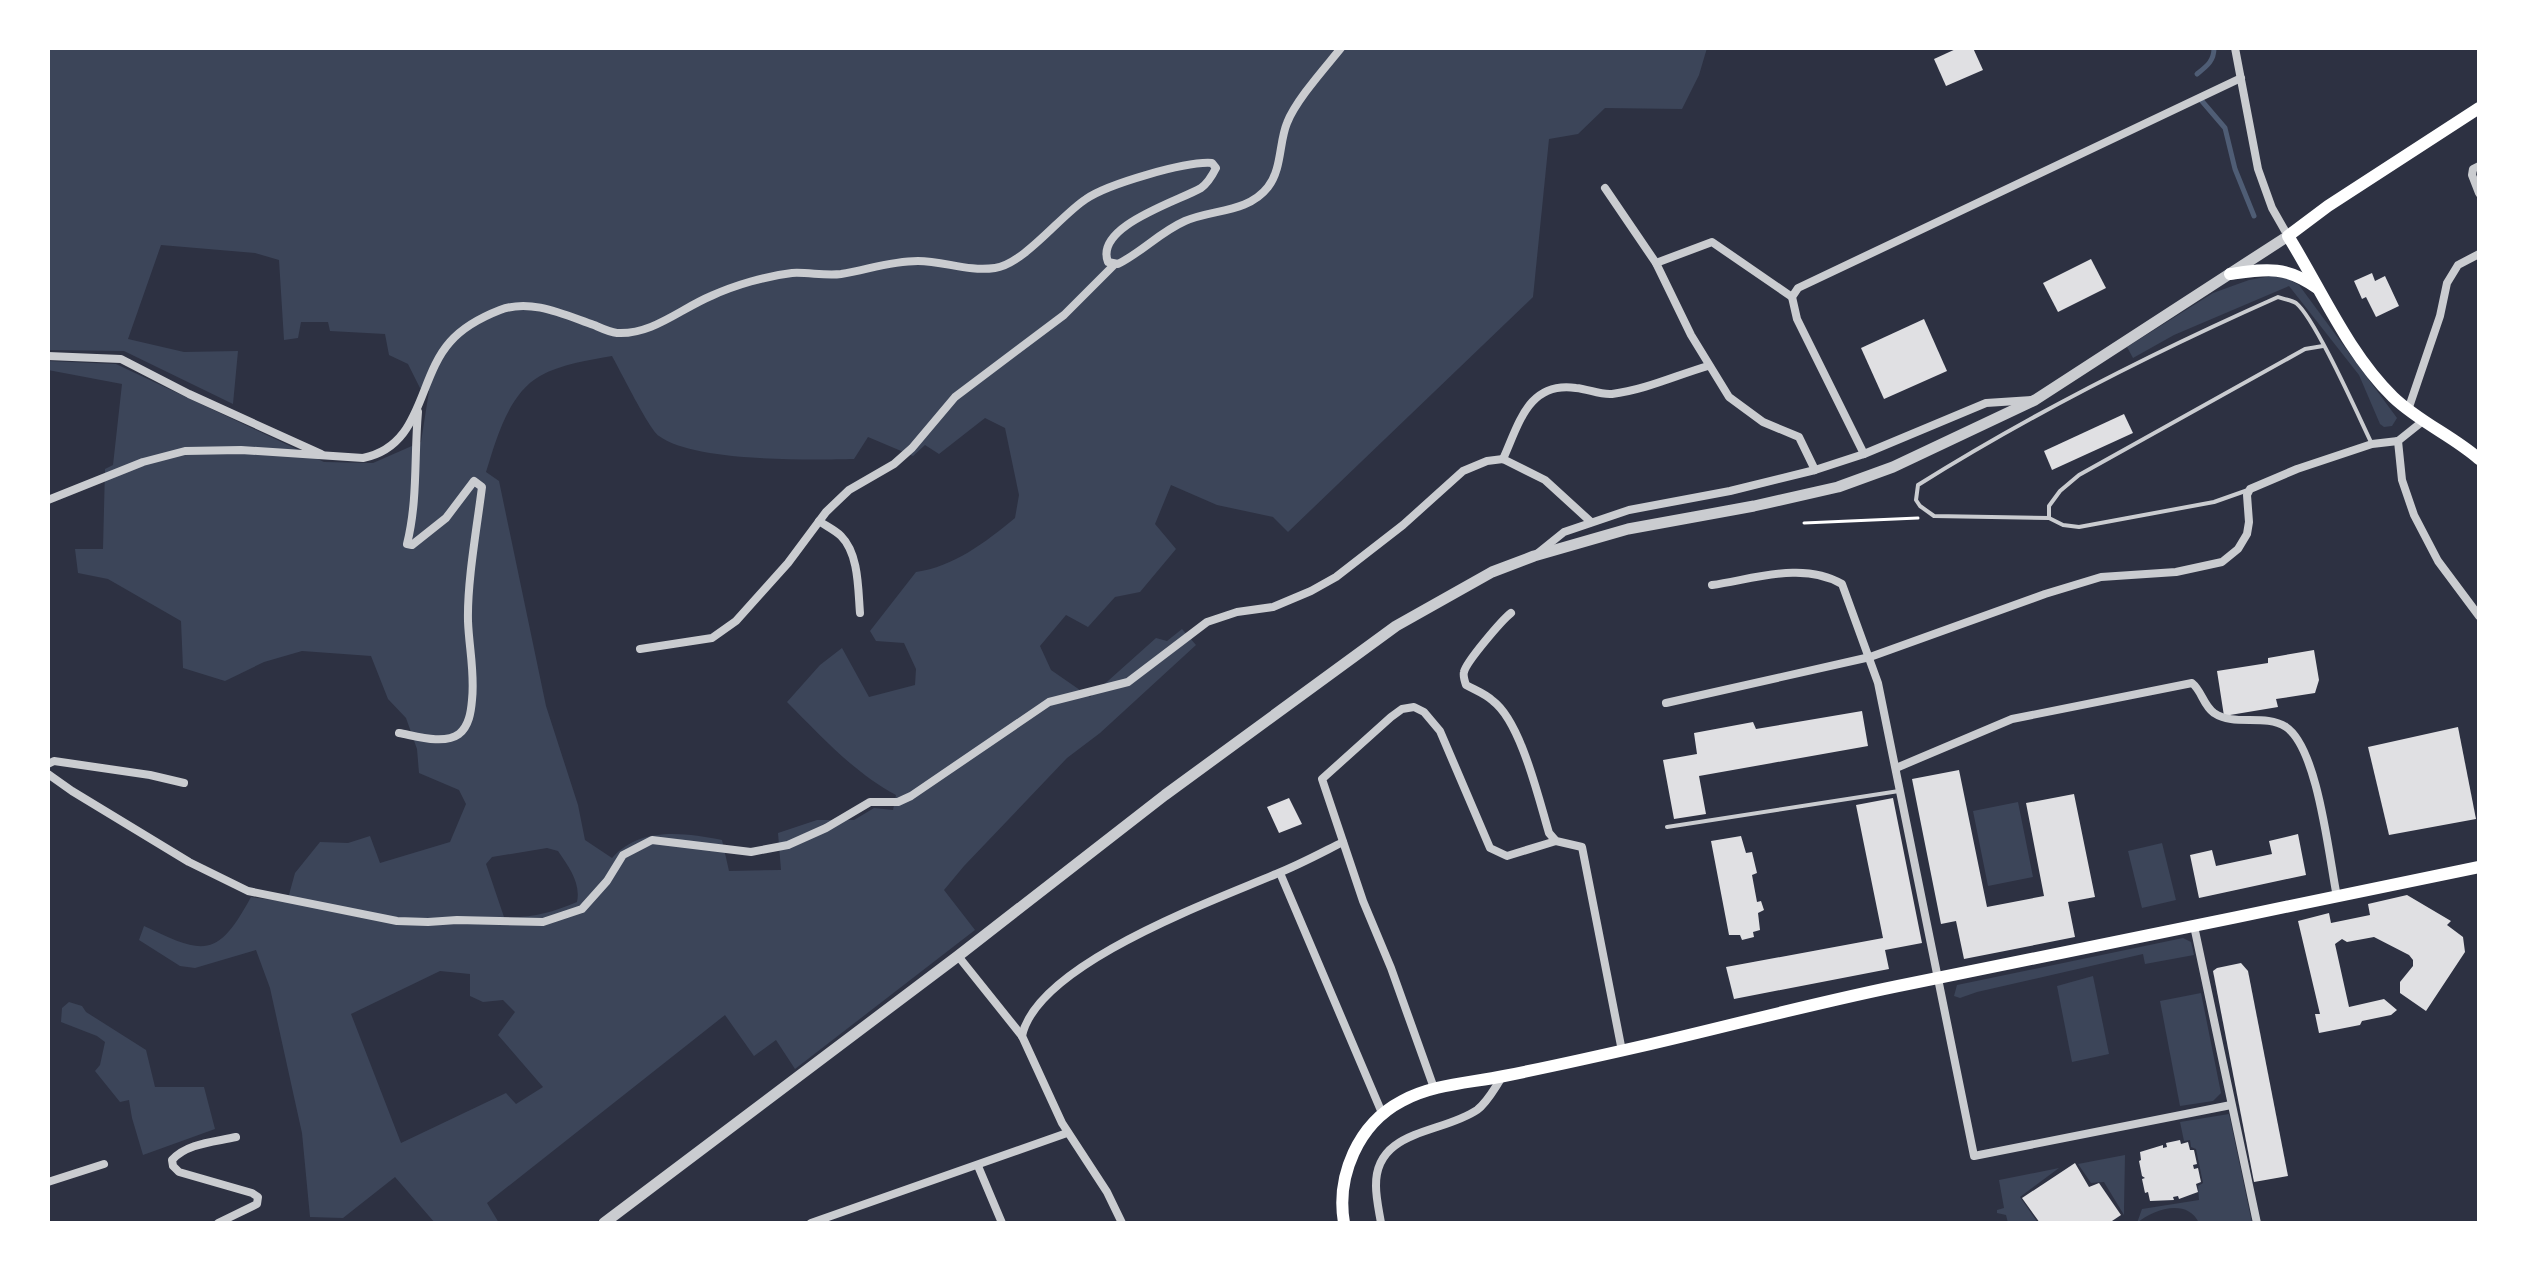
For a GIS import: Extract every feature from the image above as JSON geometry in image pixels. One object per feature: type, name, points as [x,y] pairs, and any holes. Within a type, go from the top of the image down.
[{"type":"main road","points":[[2479,108],[2328,206],[2288,236],[2363,361],[2392,396],[2479,459]]},
{"type":"main road","points":[[2230,274],[2273,269],[2289,271],[2320,289]]},
{"type":"main road","points":[[1344,1223],[1342,1190],[1345,1175],[1363,1138],[1382,1113],[1434,1088],[1622,1051],[1938,979],[2479,867]]},
{"type":"street","points":[[640,649],[712,638],[736,621],[788,563],[819,521],[849,490],[894,464],[912,448],[955,397],[1064,315],[1114,265],[1141,253],[1167,231],[1187,220],[1245,206],[1269,187],[1281,153],[1287,122],[1341,48]]},
{"type":"street","points":[[604,1223],[958,956],[1153,804],[1396,626],[1492,572],[1534,556],[1628,529],[1838,487],[1893,467],[2035,400],[2288,236],[2272,208],[2258,169],[2235,48]]},
{"type":"street","points":[[1792,297],[1798,288],[2241,78]]},
{"type":"street","points":[[399,733],[448,738],[459,734],[469,721],[473,699],[473,658],[468,621],[482,487],[474,481],[446,518],[412,545],[407,544],[415,507],[418,410],[431,374],[449,342],[475,322],[504,309],[525,306],[540,307],[615,333],[641,331],[711,296],[794,273],[837,275],[885,263],[921,261],[966,269],[999,268],[1030,248],[1087,198],[1168,169],[1197,162],[1212,163],[1216,168],[1203,187],[1125,226],[1109,245],[1106,256],[1108,262],[1114,265]]},
{"type":"street","points":[[2479,166],[2473,169],[2472,175],[2479,193]]},
{"type":"street","points":[[1605,188],[1656,263],[1708,366],[1729,397],[1763,422],[1799,437],[1815,470]]},
{"type":"street","points":[[1656,263],[1712,242],[1792,297],[1797,319],[1864,454]]},
{"type":"street","points":[[2408,410],[2440,316],[2447,283],[2458,265],[2479,254]]},
{"type":"street","points":[[48,356],[121,359],[322,455]]},
{"type":"street","points":[[1503,459],[1527,406],[1546,390],[1573,387],[1609,394],[1638,390],[1708,366]]},
{"type":"street","points":[[1534,556],[1564,532],[1629,510],[1730,491],[1815,470],[1864,454],[1986,403],[2035,400]]},
{"type":"street","points":[[48,500],[143,462],[185,451],[241,450],[363,458],[377,455],[402,433],[418,410]]},
{"type":"street","points":[[1666,703],[1870,657],[2101,577],[2176,572],[2222,562],[2238,549],[2247,534],[2247,495],[2250,489],[2297,469],[2372,444],[2398,441],[2423,421]]},
{"type":"street","points":[[2398,441],[2402,480],[2414,515],[2438,561],[2479,616]]},
{"type":"street","points":[[48,774],[189,862],[248,891],[397,921],[543,922],[582,909],[607,881],[623,855],[652,840],[751,852],[788,845],[826,828],[870,802],[898,802],[1049,702],[1128,682],[1207,622],[1237,612],[1273,607],[1336,577],[1403,525],[1463,471],[1487,461],[1503,459],[1545,480],[1591,522]]},
{"type":"street","points":[[819,521],[841,536],[850,550],[858,585],[860,613]]},
{"type":"street","points":[[1712,585],[1806,572],[1829,576],[1842,584],[1870,657],[1896,768],[1974,1156],[2231,1105]]},
{"type":"street","points":[[1511,613],[1500,621],[1463,673],[1466,685],[1494,701],[1507,717],[1525,755],[1549,833],[1556,841]]},
{"type":"street","points":[[1896,768],[2012,719],[2192,683],[2214,713],[2228,718],[2271,720],[2288,728],[2306,752],[2337,897]]},
{"type":"street","points":[[1434,1088],[1363,901],[1322,779],[1402,709],[1414,707],[1424,712],[1440,731],[1490,848],[1507,856],[1556,841],[1582,847],[1622,1051]]},
{"type":"street","points":[[48,764],[54,761],[184,783]]},
{"type":"street","points":[[1022,1036],[1024,1024],[1041,1003],[1077,969],[1154,926],[1280,873],[1343,842]]},
{"type":"street","points":[[1280,873],[1382,1113]]},
{"type":"street","points":[[2194,926],[2257,1223]]},
{"type":"street","points":[[958,956],[1022,1036],[1067,1133],[1107,1192],[1122,1223]]},
{"type":"street","points":[[1381,1223],[1376,1186],[1377,1171],[1384,1157],[1409,1135],[1464,1118],[1480,1107],[1503,1076]]},
{"type":"street","points":[[811,1223],[1067,1133]]},
{"type":"street","points":[[218,1223],[257,1204],[258,1197],[179,1172],[172,1160],[178,1153],[190,1148],[236,1137]]},
{"type":"street","points":[[48,1182],[104,1164]]},
{"type":"street","points":[[978,1166],[1002,1223]]},
{"type":"lane","points":[[2250,489],[2214,502],[2079,527],[2063,525],[2049,518],[1934,516],[1916,500],[1918,485],[1965,456],[2177,342],[2278,297],[2295,302],[2323,346],[2372,444]]},
{"type":"lane","points":[[2049,518],[2049,506],[2060,491],[2079,475],[2305,349],[2323,346]]},
{"type":"lane","points":[[1667,827],[1901,791]]},
{"type":"path","points":[[1804,523],[1934,516]]},
{"type":"shaded area","points":[[48,48],[1707,48],[1699,75],[1682,109],[1605,108],[1578,134],[1549,139],[1533,297],[1288,532],[1273,517],[1217,505],[1171,485],[1155,524],[1176,549],[1140,592],[1115,597],[1088,627],[1066,615],[1040,646],[1051,670],[1090,697],[1156,638],[1167,641],[1182,629],[1196,645],[1100,733],[1067,758],[944,890],[975,930],[795,1069],[776,1040],[754,1056],[725,1015],[487,1203],[499,1223],[435,1223],[395,1177],[343,1218],[310,1217],[302,1133],[270,988],[256,950],[195,968],[180,966],[139,940],[144,926],[181,942],[207,946],[228,932],[251,897],[287,902],[295,873],[320,842],[348,843],[370,836],[380,863],[450,842],[466,804],[459,790],[419,773],[417,749],[406,718],[388,699],[371,656],[302,651],[264,662],[225,681],[183,668],[181,621],[108,579],[78,573],[75,549],[103,549],[105,469],[113,465],[122,384],[48,370],[48,361],[116,364],[324,462],[373,463],[421,442],[429,391],[420,388],[408,364],[389,355],[385,334],[330,331],[328,322],[301,322],[298,338],[284,340],[279,260],[255,253],[161,245],[128,339],[184,352],[238,351],[233,404],[124,351],[48,350]],"holes":[[[612,356],[654,431],[676,444],[698,451],[752,458],[854,459],[868,437],[913,456],[925,445],[939,454],[985,418],[1005,428],[1019,495],[1015,518],[956,559],[916,572],[870,631],[876,641],[904,643],[916,669],[915,685],[869,697],[842,648],[820,665],[787,702],[852,764],[896,795],[893,810],[874,808],[854,820],[817,820],[778,833],[781,870],[729,871],[722,840],[708,837],[678,834],[650,836],[623,848],[612,858],[585,840],[578,805],[546,706],[499,481],[486,472],[511,406],[529,384],[557,368]],[[547,848],[558,851],[576,882],[577,902],[541,914],[504,917],[486,864],[492,857]],[[440,971],[470,974],[470,996],[483,1002],[503,1000],[515,1012],[498,1035],[543,1087],[516,1104],[506,1093],[401,1143],[351,1014]]]},
{"type":"shaded area","points":[[2271,276],[2299,285],[2397,418],[2392,426],[2380,424],[2359,375],[2289,286],[2174,335],[2133,358],[2127,347],[2213,293]]},
{"type":"shaded area","points":[[2018,802],[2033,877],[1988,886],[1973,811]]},
{"type":"shaded area","points":[[2162,843],[2176,900],[2142,908],[2128,851]]},
{"type":"shaded area","points":[[2183,938],[2191,942],[2194,955],[2145,964],[2143,954],[1960,998],[1954,996],[1957,985]]},
{"type":"shaded area","points":[[2093,976],[2109,1054],[2072,1062],[2057,986]]},
{"type":"shaded area","points":[[2201,993],[2221,1093],[2213,1101],[2180,1106],[2160,1001]]},
{"type":"shaded area","points":[[69,1002],[82,1006],[86,1012],[146,1050],[155,1087],[204,1087],[215,1129],[143,1155],[129,1100],[120,1102],[95,1071],[100,1065],[105,1042],[61,1022],[62,1008]]},
{"type":"shaded area","points":[[2229,1114],[2252,1223],[2199,1223],[2186,1210],[2169,1208],[2137,1223],[2142,1209],[2199,1200],[2198,1186],[2203,1183],[2196,1149],[2191,1147],[2190,1140],[2184,1141],[2180,1122]]},
{"type":"shaded area","points":[[2125,1155],[2124,1215],[2104,1182],[2091,1183],[2078,1164]]},
{"type":"shaded area","points":[[2059,1168],[2020,1197],[2038,1223],[2008,1223],[2006,1215],[1997,1213],[1997,1210],[2004,1208],[1999,1180]]},
{"type":"building","points":[[1958,48],[1973,48],[1983,70],[1946,86],[1934,59]]},
{"type":"building","points":[[2091,259],[2106,288],[2058,312],[2043,283]]},
{"type":"building","points":[[2372,273],[2375,281],[2385,276],[2399,306],[2376,317],[2366,297],[2362,299],[2354,281]]},
{"type":"building","points":[[1924,319],[1947,371],[1884,399],[1861,348]]},
{"type":"building","points":[[2124,414],[2133,433],[2052,470],[2044,451]]},
{"type":"building","points":[[2314,650],[2319,680],[2315,693],[2276,699],[2278,707],[2224,716],[2217,671],[2268,663],[2268,658]]},
{"type":"building","points":[[1862,711],[1868,746],[1699,776],[1706,814],[1674,819],[1663,760],[1697,754],[1694,733],[1753,722],[1756,729]]},
{"type":"building","points":[[2458,727],[2476,819],[2389,835],[2368,747]]},
{"type":"building","points":[[1959,770],[1987,907],[2044,896],[2026,803],[2074,794],[2095,897],[2068,902],[2075,937],[1964,959],[1956,921],[1941,924],[1912,779]]},
{"type":"building","points":[[1289,798],[1302,824],[1279,833],[1267,807]]},
{"type":"building","points":[[1893,798],[1922,943],[1885,950],[1889,969],[1734,999],[1726,967],[1883,938],[1856,805]]},
{"type":"building","points":[[2298,834],[2306,875],[2199,898],[2190,855],[2212,850],[2216,866],[2272,854],[2269,841]]},
{"type":"building","points":[[1741,836],[1746,853],[1752,852],[1757,873],[1752,875],[1757,902],[1761,901],[1764,910],[1758,913],[1760,930],[1753,932],[1754,937],[1742,940],[1740,935],[1729,935],[1711,841]]},
{"type":"building","points":[[2407,895],[2451,921],[2447,925],[2463,937],[2465,952],[2426,1011],[2400,993],[2400,982],[2413,966],[2409,955],[2374,937],[2347,942],[2342,939],[2335,944],[2349,1007],[2384,999],[2397,1010],[2391,1015],[2362,1021],[2360,1025],[2319,1033],[2315,1014],[2320,1014],[2298,921],[2329,913],[2331,923],[2370,915],[2368,904]]},
{"type":"building","points":[[2241,963],[2248,971],[2288,1176],[2254,1182],[2213,971]]},
{"type":"building","points":[[2180,1140],[2181,1144],[2188,1142],[2190,1150],[2194,1150],[2197,1164],[2193,1165],[2194,1169],[2198,1168],[2201,1182],[2196,1184],[2198,1192],[2179,1199],[2178,1196],[2173,1197],[2174,1200],[2150,1201],[2142,1179],[2145,1178],[2139,1161],[2140,1152],[2163,1145],[2163,1148],[2167,1147],[2166,1143]]},
{"type":"building","points":[[2075,1163],[2089,1187],[2099,1183],[2121,1215],[2109,1223],[2040,1223],[2022,1198]]},
{"type":"waterway","points":[[2197,74],[2211,60],[2214,48]]},
{"type":"waterway","points":[[2201,100],[2225,128],[2235,169],[2254,216]]}]
